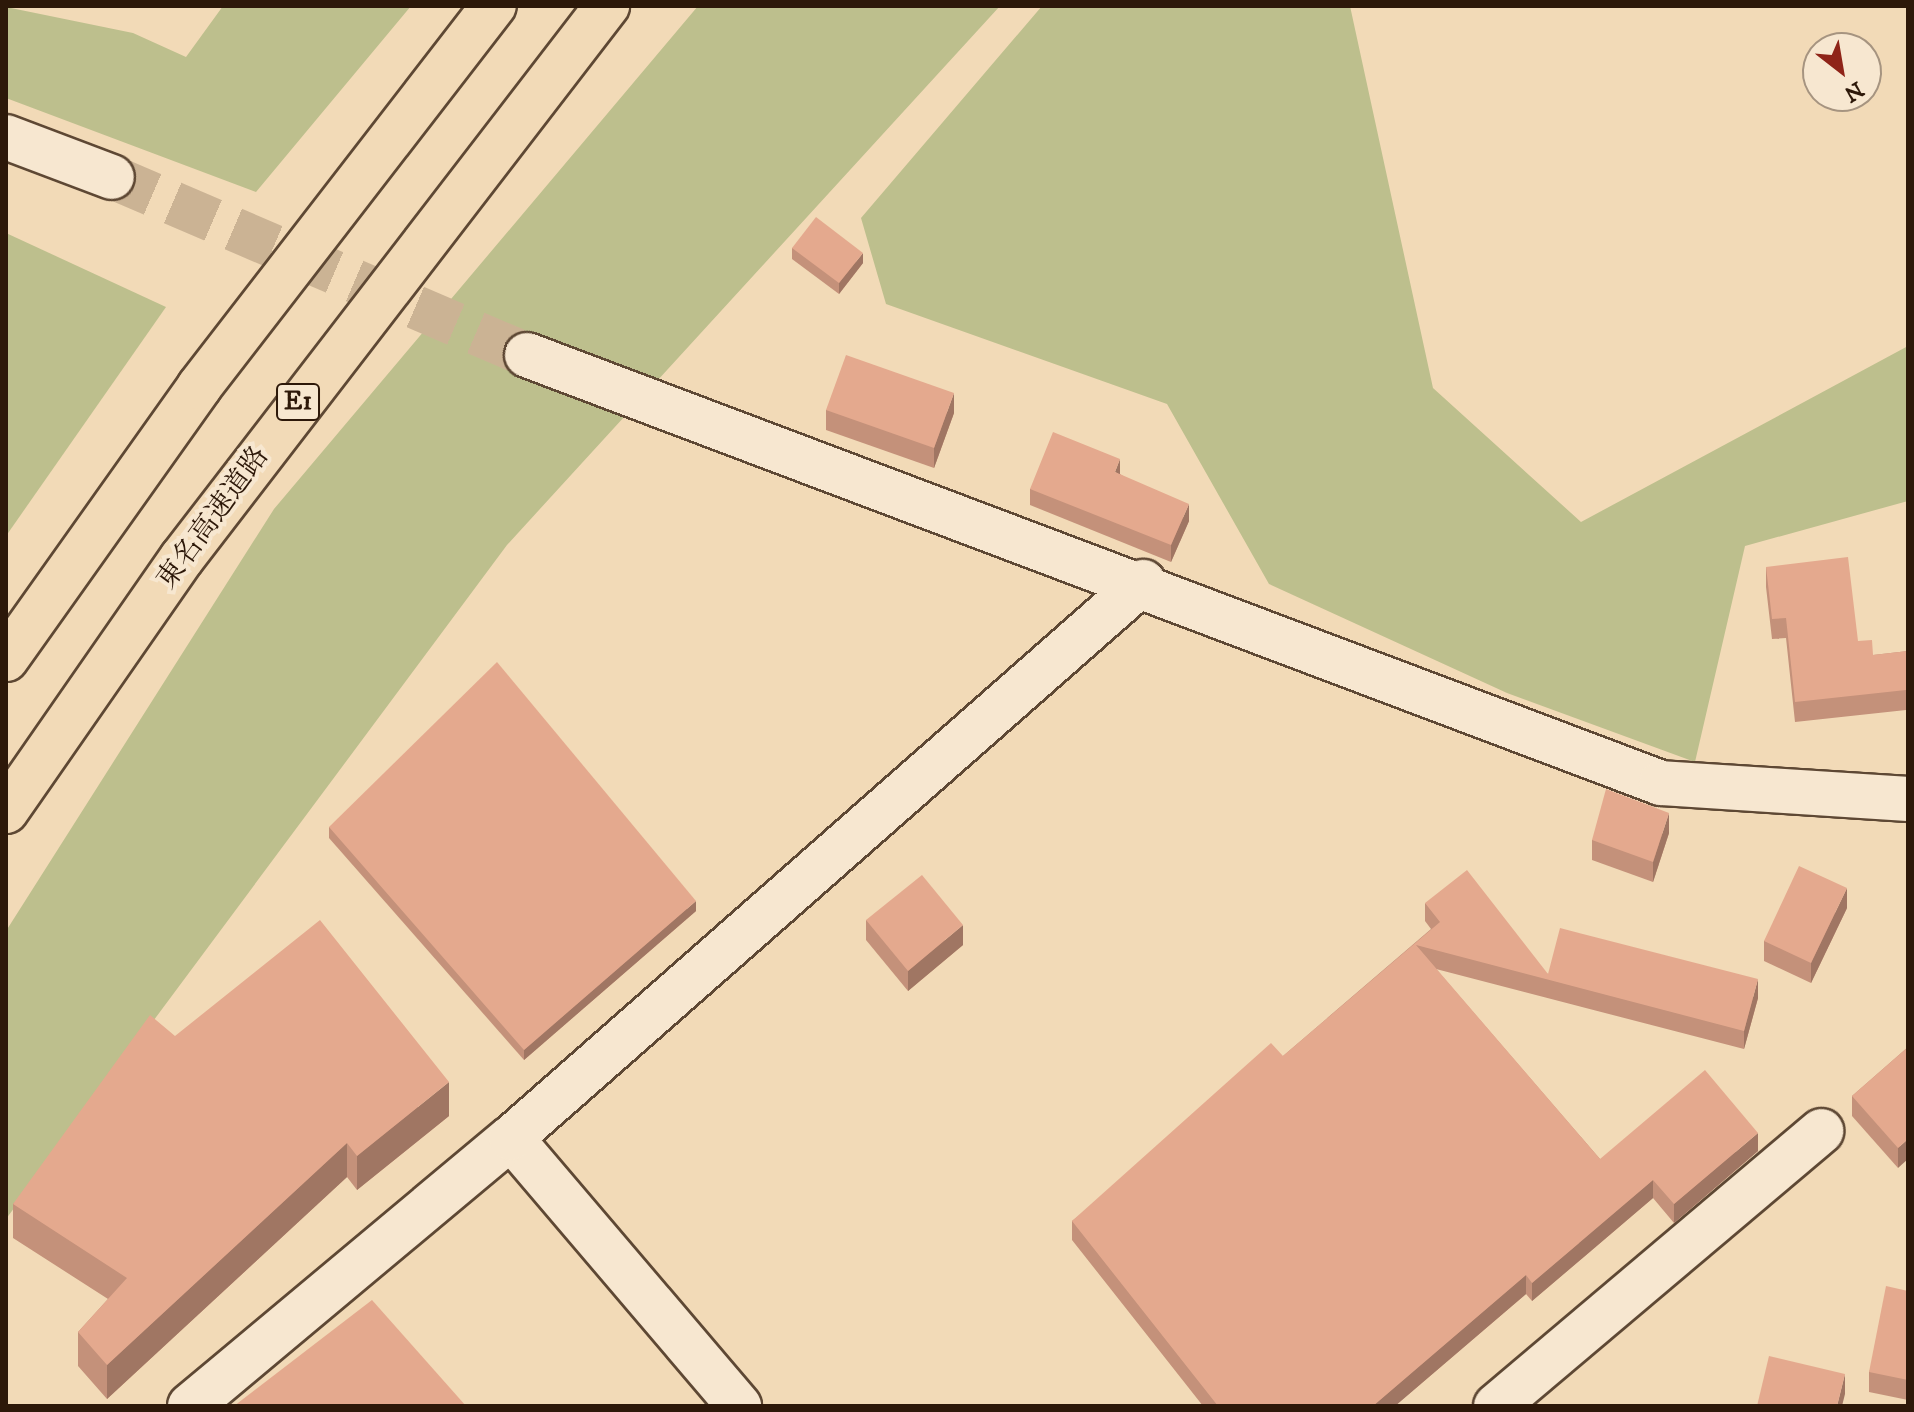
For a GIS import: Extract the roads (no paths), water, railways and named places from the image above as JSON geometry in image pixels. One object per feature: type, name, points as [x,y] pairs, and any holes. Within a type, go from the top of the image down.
[{"type":"highway","points":[[6,659],[199,387],[494,6]]},
{"type":"highway","name":"東名高速道路","points":[[6,811],[219,508],[607,6]]},
{"type":"street","points":[[6,137],[112,177]]},
{"type":"street","points":[[527,355],[1143,582],[1661,783],[1908,799]]},
{"type":"street","points":[[190,1406],[511,1138],[1143,582]]},
{"type":"street","points":[[1496,1406],[1821,1131]]},
{"type":"street","points":[[511,1138],[739,1406]]},
{"type":"tunnel","points":[[112,177],[527,355]]}]
